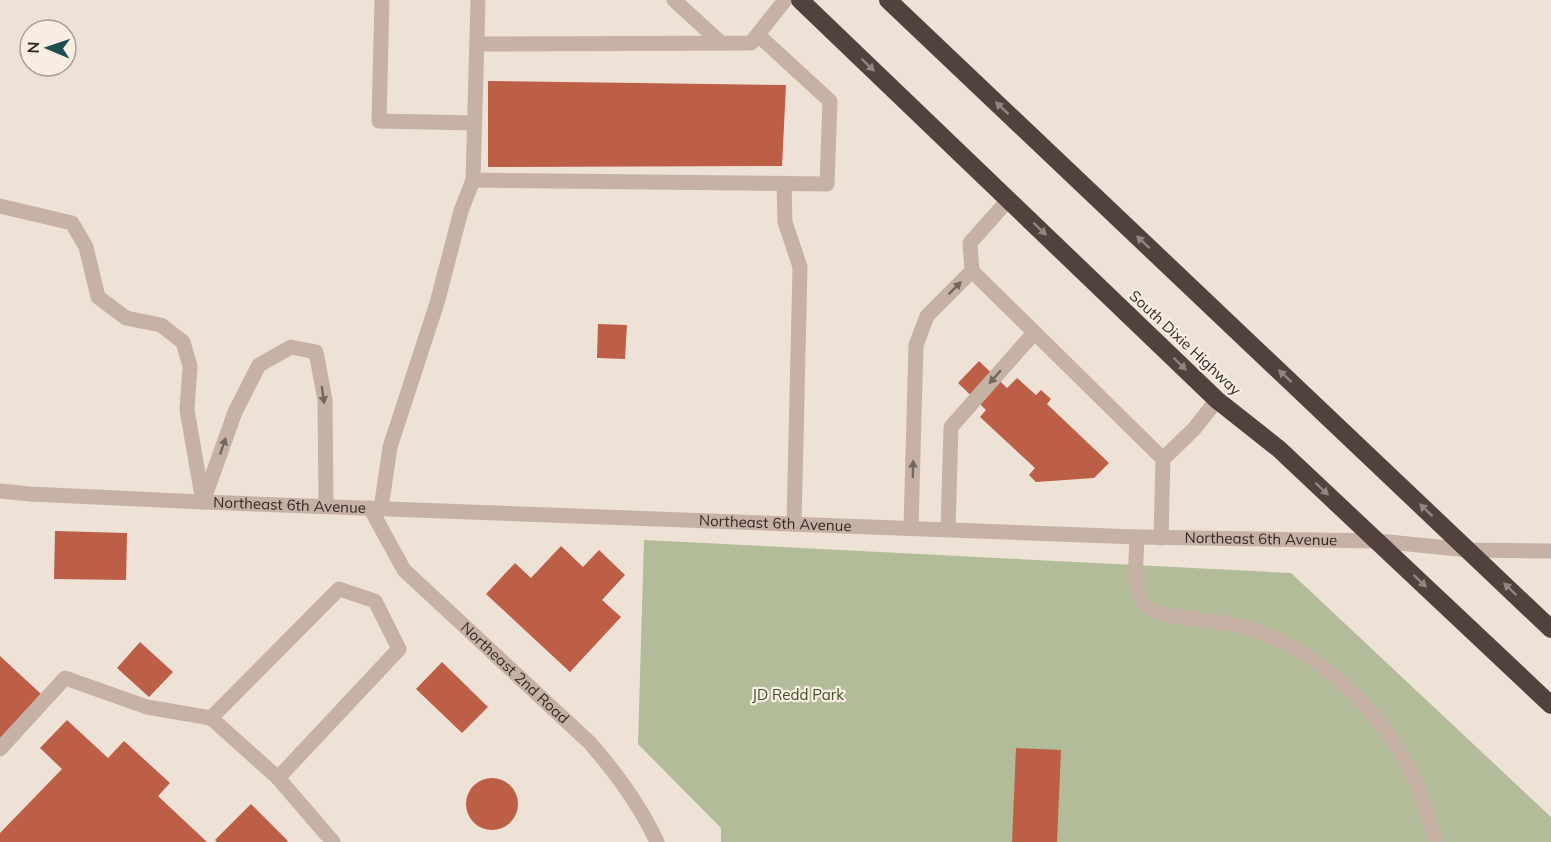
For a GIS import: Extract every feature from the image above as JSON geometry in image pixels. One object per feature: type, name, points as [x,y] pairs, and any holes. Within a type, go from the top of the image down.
[{"type":"highway","name":"South Dixie Highway","points":[[800,0],[1217,400],[1279,449],[1551,705]]},
{"type":"highway","points":[[888,0],[1551,629]]},
{"type":"street","points":[[382,0],[379,121],[475,123]]},
{"type":"street","points":[[375,508],[390,447],[437,303],[461,211],[473,180],[478,0]]},
{"type":"street","points":[[674,0],[721,43]]},
{"type":"street","points":[[477,44],[751,43],[785,0]]},
{"type":"street","points":[[473,180],[827,184],[830,101],[758,35]]},
{"type":"street","points":[[784,183],[785,222],[800,267],[794,524]]},
{"type":"street","points":[[1009,199],[970,243],[972,271],[1163,459]]},
{"type":"street","points":[[0,206],[72,223],[86,247],[98,297],[126,318],[161,325],[183,342],[190,366],[188,410],[203,502]]},
{"type":"street","points":[[911,528],[916,345],[927,316],[972,271]]},
{"type":"street","points":[[948,529],[951,427],[1034,333]]},
{"type":"street","points":[[203,502],[235,412],[259,365],[291,347],[316,352],[325,400],[326,506]]},
{"type":"street","points":[[1161,538],[1163,459],[1194,429],[1217,400]]},
{"type":"street","name":"Northeast 6th Avenue","points":[[0,491],[203,502],[1161,538],[1378,541],[1469,550],[1551,551]]},
{"type":"street","name":"Northeast 2nd Road","points":[[375,508],[404,570],[590,743],[634,798],[657,842]]},
{"type":"street","points":[[1137,537],[1137,588],[1140,598],[1153,611],[1214,620],[1273,638],[1336,676],[1360,699],[1387,732],[1405,760],[1421,797],[1435,842]]},
{"type":"street","points":[[211,718],[339,589],[375,601],[399,649],[278,778]]},
{"type":"street","points":[[0,749],[65,678],[147,707],[211,718],[278,778],[333,842]]},
{"type":"green space","name":"JD Redd Park","points":[[644,540],[1291,573],[1551,817],[1551,842],[721,842],[721,828],[638,744]]},
{"type":"building","points":[[488,81],[786,85],[782,166],[488,167]]},
{"type":"building","points":[[598,324],[627,325],[625,359],[597,358]]},
{"type":"building","points":[[979,361],[1007,388],[1017,378],[1036,395],[1041,390],[1051,399],[1047,404],[1109,463],[1094,478],[1036,482],[1029,475],[1035,468],[980,417],[986,410],[958,383]]},
{"type":"building","points":[[55,531],[127,533],[126,580],[54,579]]},
{"type":"building","points":[[561,546],[583,567],[599,550],[625,575],[602,600],[621,617],[570,672],[486,594],[515,563],[531,578]]},
{"type":"building","points":[[140,642],[173,672],[149,697],[117,668]]},
{"type":"building","points":[[0,656],[41,694],[0,738]]},
{"type":"building","points":[[442,662],[488,707],[462,733],[416,689]]},
{"type":"building","points":[[67,720],[108,758],[124,741],[170,783],[158,796],[207,842],[0,842],[0,833],[62,769],[40,748]]},
{"type":"building","points":[[1016,748],[1061,750],[1057,842],[1012,842]]},
{"type":"building","points":[[492,778],[502,780],[510,786],[516,794],[518,804],[516,814],[510,822],[502,828],[492,830],[482,828],[474,822],[468,814],[466,804],[468,794],[474,786],[482,780]]},
{"type":"building","points":[[251,804],[288,841],[217,842],[215,840]]}]
